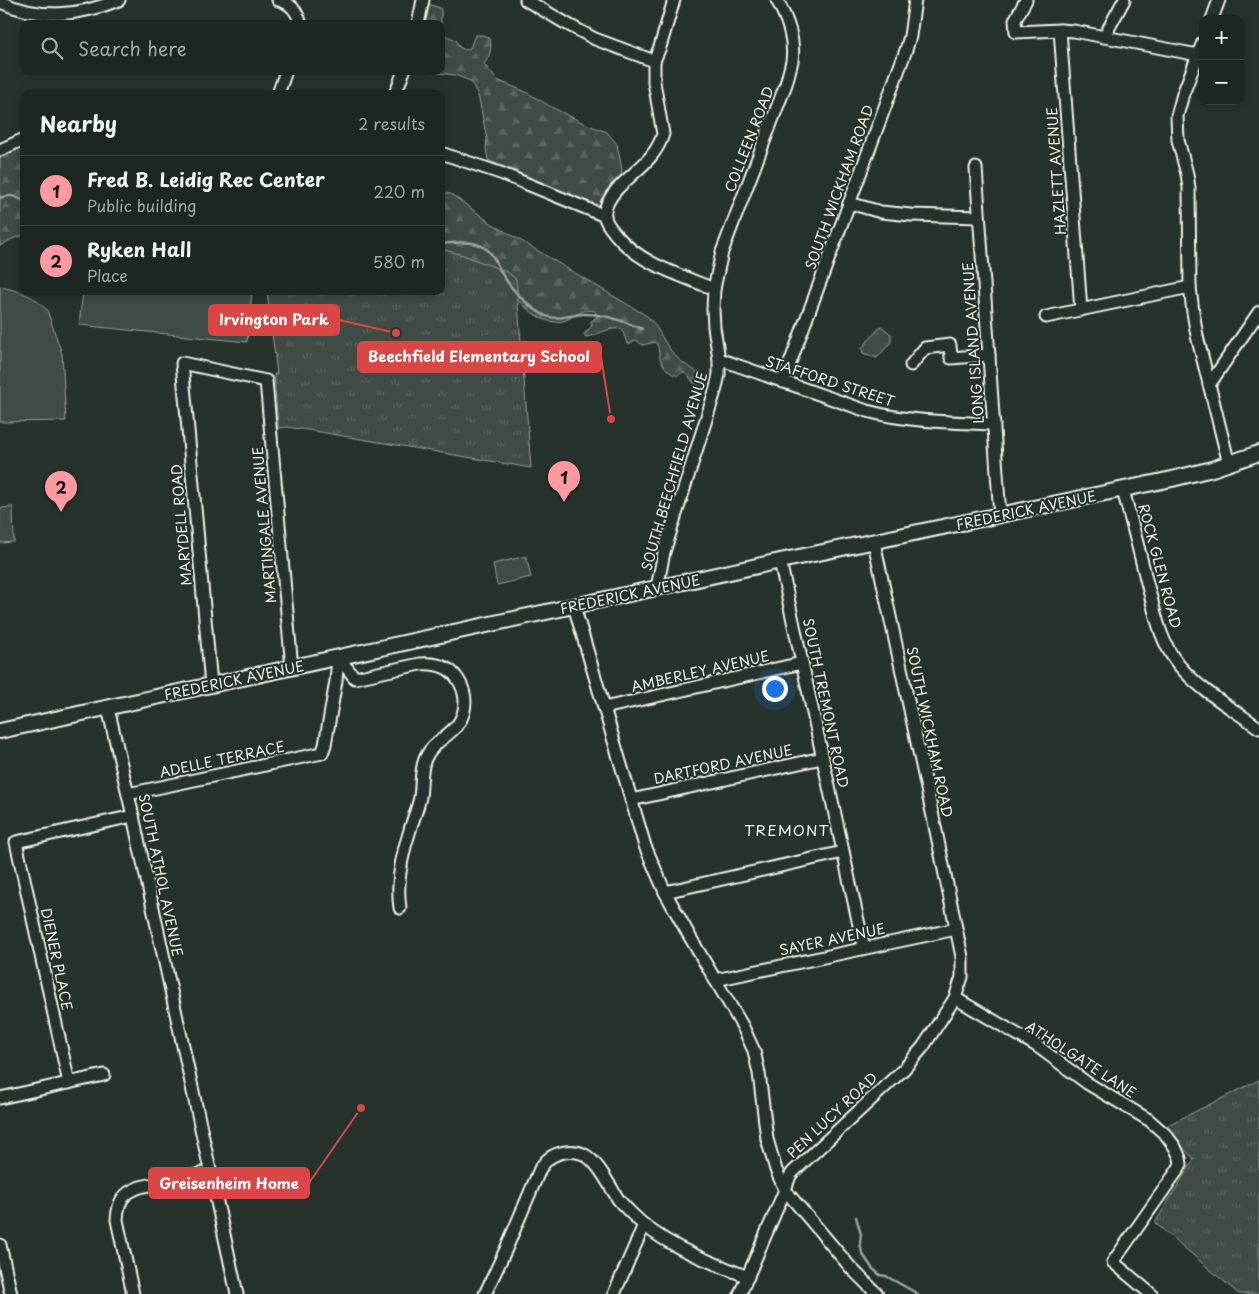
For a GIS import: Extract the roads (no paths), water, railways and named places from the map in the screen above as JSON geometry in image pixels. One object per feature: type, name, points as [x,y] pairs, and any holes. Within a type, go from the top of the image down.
[{"type":"main road","name":"FREDERICK AVENUE","points":[[0,731],[780,561],[1192,475],[1259,453]]},
{"type":"street","points":[[0,2],[14,8],[33,12],[63,14],[98,8],[118,0]]},
{"type":"street","points":[[278,0],[286,2],[293,8],[300,20]]},
{"type":"street","points":[[419,20],[423,0]]},
{"type":"street","points":[[526,0],[595,39],[654,61]]},
{"type":"street","points":[[604,216],[610,198],[654,153],[661,141],[663,134],[654,82],[654,61],[674,0]]},
{"type":"street","name":"COLLEEN ROAD","points":[[714,289],[722,252],[786,84],[792,61],[789,28],[777,0]]},
{"type":"street","name":"SOUTH WICKHAM ROAD","points":[[783,382],[906,50],[915,0]]},
{"type":"street","points":[[1026,0],[1015,20],[1016,32],[1060,30],[1198,55],[1182,94],[1177,116],[1178,140],[1190,188],[1190,287],[1197,336],[1229,464]]},
{"type":"street","points":[[1104,37],[1124,0]]},
{"type":"street","points":[[1213,15],[1219,0]]},
{"type":"street","name":"HAZLETT AVENUE","points":[[1060,30],[1081,310]]},
{"type":"street","points":[[279,90],[285,75]]},
{"type":"street","points":[[397,90],[402,75]]},
{"type":"street","points":[[0,150],[20,141]]},
{"type":"street","points":[[445,154],[503,174],[604,216],[612,230],[636,254],[664,269],[714,289]]},
{"type":"street","name":"LONG ISLAND AVENUE","points":[[976,168],[1000,516]]},
{"type":"street","points":[[849,203],[882,212],[979,217]]},
{"type":"street","points":[[1046,317],[1190,287]]},
{"type":"street","name":"SOUTH BEECHFIELD AVENUE","points":[[657,588],[664,552],[719,374],[714,327],[714,289]]},
{"type":"street","points":[[1209,385],[1259,312]]},
{"type":"street","points":[[910,365],[925,348],[950,345],[951,358],[989,355]]},
{"type":"street","name":"STAFFORD STREET","points":[[719,360],[882,415],[898,418],[994,424]]},
{"type":"street","name":"MARYDELL ROAD","points":[[210,685],[182,362],[266,381]]},
{"type":"street","name":"MARTINGALE AVENUE","points":[[266,381],[292,668]]},
{"type":"street","name":"ROCK GLEN ROAD","points":[[1123,490],[1154,610],[1169,650],[1178,664],[1205,690],[1259,728]]},
{"type":"street","name":"SOUTH WICKHAM ROAD","points":[[874,542],[962,957],[962,977],[955,998]]},
{"type":"street","name":"SOUTH TREMONT ROAD","points":[[780,561],[864,948]]},
{"type":"street","points":[[574,606],[645,846],[665,892],[743,1027],[754,1051],[759,1073],[766,1139],[772,1160],[785,1190],[851,1268],[877,1294]]},
{"type":"street","points":[[338,657],[355,678],[420,664],[440,665],[449,669],[456,676],[464,692],[464,710],[457,726],[436,744],[423,763],[420,796],[405,846],[398,883],[400,908]]},
{"type":"street","name":"ADELLE TERRACE","points":[[128,794],[322,753],[336,682],[338,657]]},
{"type":"street","name":"AMBERLEY AVENUE","points":[[604,708],[802,664]]},
{"type":"street","name":"SOUTH ATHOL AVENUE","points":[[108,708],[237,1294]]},
{"type":"street","name":"DARTFORD AVENUE","points":[[631,800],[822,758]]},
{"type":"street","name":"DIENER PLACE","points":[[69,1083],[16,842],[133,816]]},
{"type":"street","points":[[665,892],[843,852]]},
{"type":"street","name":"SAYER AVENUE","points":[[715,980],[956,929]]},
{"type":"street","name":"ATHOLGATE LANE","points":[[955,998],[1037,1046],[1087,1083],[1149,1120],[1166,1135],[1175,1147],[1181,1164],[1113,1262],[1151,1294]]},
{"type":"street","name":"PEN LUCY ROAD","points":[[740,1294],[790,1176],[904,1069],[923,1047],[955,998]]},
{"type":"street","points":[[0,1098],[104,1075]]},
{"type":"street","points":[[485,1294],[540,1169],[554,1155],[570,1152],[584,1154],[592,1160],[620,1201],[644,1225],[676,1247],[748,1277]]},
{"type":"street","points":[[133,1294],[117,1220],[117,1211],[124,1195],[140,1187],[210,1172]]},
{"type":"street","points":[[614,1294],[644,1225]]},
{"type":"street","points":[[0,1245],[11,1294]]},
{"type":"waterway","points":[[0,198],[12,196],[20,199]]},
{"type":"waterway","points":[[445,244],[472,243],[487,249],[516,293],[542,314],[552,318],[583,314],[606,316],[642,329]]},
{"type":"waterway","points":[[856,1217],[861,1234],[862,1253],[872,1268],[880,1275],[886,1276],[918,1294]]},
{"type":"place","name":"Irvington Park","points":[[396,333]]},
{"type":"place","name":"Beechfield Elementary School","points":[[611,419]]},
{"type":"place","name":"Fred B. Leidig Rec Center","points":[[564,502]]},
{"type":"place","name":"Ryken Hall","points":[[61,512]]},
{"type":"place","name":"Greisenheim Home","points":[[361,1108]]},
{"type":"district","name":"TREMONT","points":[[787,829]]}]
